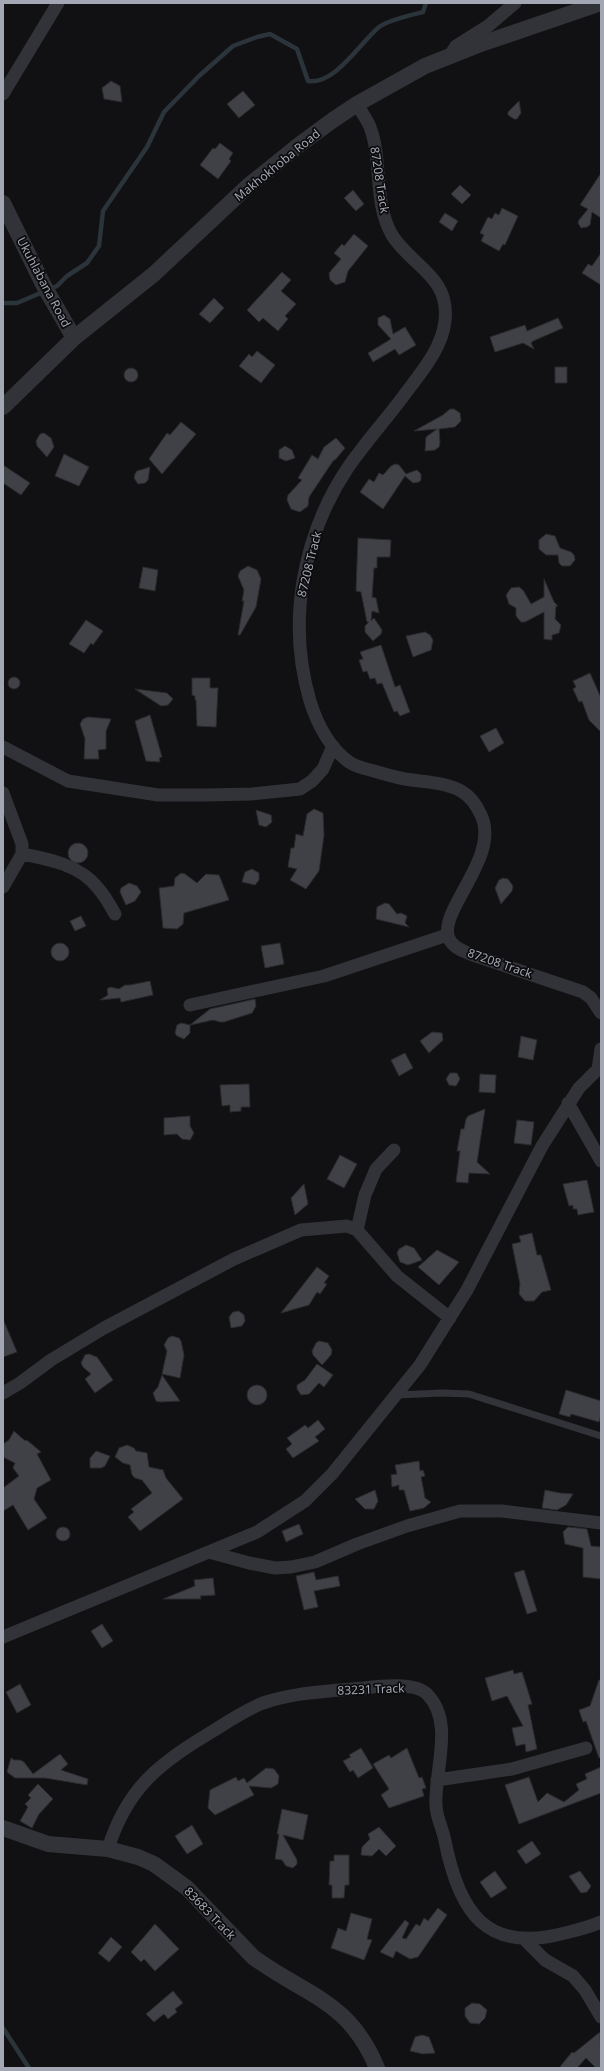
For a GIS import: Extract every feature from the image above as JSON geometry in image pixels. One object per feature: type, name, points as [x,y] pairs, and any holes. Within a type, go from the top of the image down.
[{"type":"street","points":[[3,94],[58,3]]},
{"type":"street","points":[[449,57],[456,46],[498,19],[515,3]]},
{"type":"street","name":"Makhokhoba Road","points":[[3,407],[74,338],[154,274],[248,186],[299,144],[357,104],[425,66],[478,45],[601,4]]},
{"type":"street","name":"87208 Track","points":[[357,104],[370,127],[375,148],[382,207],[391,233],[413,258],[435,279],[445,303],[446,313],[443,332],[430,358],[346,471],[329,501],[314,535],[303,576],[298,623],[301,660],[315,715],[333,746],[352,764],[365,769],[402,778],[444,785],[462,791],[470,798],[482,816],[484,837],[477,867],[449,916],[447,927],[448,935],[456,947],[473,955],[583,992],[591,998],[601,1013]]},
{"type":"street","name":"Ukuhlabana Road","points":[[3,203],[38,274],[74,338]]},
{"type":"street","points":[[3,747],[68,781],[158,795],[206,795],[259,794],[300,789],[312,781],[323,769],[333,746]]},
{"type":"street","points":[[3,793],[22,844],[22,854],[3,887]]},
{"type":"street","points":[[22,854],[46,858],[67,866],[85,876],[98,887],[115,914]]},
{"type":"street","points":[[190,1005],[324,976],[448,935]]},
{"type":"street","points":[[3,1637],[257,1532],[305,1501],[332,1474],[420,1365],[450,1318],[505,1218],[528,1172],[568,1104],[579,1088],[599,1068],[601,1049]]},
{"type":"street","points":[[568,1104],[601,1161]]},
{"type":"street","points":[[357,1230],[365,1195],[376,1169],[394,1150]]},
{"type":"street","points":[[3,1393],[20,1383],[51,1360],[104,1328],[234,1259],[301,1230],[347,1226],[357,1230],[397,1276],[450,1318]]},
{"type":"street","points":[[209,1552],[249,1563],[275,1568],[291,1567],[315,1562],[357,1544],[407,1526],[460,1511],[502,1512],[601,1523]]},
{"type":"street","name":"83231 Track","points":[[108,1849],[121,1813],[132,1795],[152,1774],[187,1746],[250,1709],[289,1696],[310,1693],[393,1686],[408,1687],[425,1692],[434,1704],[441,1730],[436,1806],[454,1878],[465,1904],[480,1922],[488,1928],[499,1934],[524,1939],[554,1936],[601,1922]]},
{"type":"street","points":[[437,1780],[512,1769],[586,1748]]},
{"type":"street","name":"83683 Track","points":[[3,1828],[48,1844],[108,1849],[154,1864],[187,1888],[253,1957],[333,2006],[355,2029],[377,2068]]},
{"type":"street","points":[[524,1939],[545,1960],[573,1976],[585,1990],[601,2017]]},
{"type":"lane","points":[[396,1395],[442,1393],[469,1394],[601,1436]]},
{"type":"building","points":[[111,81],[120,86],[122,102],[104,99],[102,88]]},
{"type":"building","points":[[243,91],[255,105],[239,118],[227,104]]},
{"type":"building","points":[[519,101],[521,113],[517,119],[514,119],[508,115],[508,112]]},
{"type":"building","points":[[220,143],[233,153],[229,159],[231,161],[218,179],[200,165],[213,148],[215,149]]},
{"type":"building","points":[[601,173],[601,218],[592,212],[590,225],[581,228],[578,223],[579,220],[588,209],[580,205]]},
{"type":"building","points":[[460,185],[471,195],[462,204],[451,194]]},
{"type":"building","points":[[353,190],[364,204],[356,211],[344,198]]},
{"type":"building","points":[[502,208],[518,216],[505,245],[503,244],[499,251],[481,241],[484,235],[480,233],[488,217],[492,219],[495,213],[499,215]]},
{"type":"building","points":[[445,213],[458,221],[452,231],[439,222]]},
{"type":"building","points":[[354,234],[368,246],[348,271],[345,282],[336,285],[330,280],[329,273],[341,259],[334,253],[342,244],[344,246]]},
{"type":"building","points":[[601,253],[601,285],[582,273],[588,264],[592,266]]},
{"type":"building","points":[[282,272],[291,280],[281,291],[296,304],[285,316],[288,319],[278,331],[263,318],[259,322],[247,310]]},
{"type":"building","points":[[214,298],[224,308],[210,323],[199,314]]},
{"type":"building","points":[[384,315],[390,319],[393,334],[405,327],[416,345],[399,355],[395,349],[373,362],[368,353],[391,339],[378,325],[378,318]]},
{"type":"building","points":[[558,318],[563,328],[533,341],[531,343],[534,349],[523,343],[495,352],[490,337],[525,325],[527,331]]},
{"type":"building","points":[[257,351],[275,365],[261,383],[239,366],[249,354],[252,357]]},
{"type":"building","points":[[555,367],[567,367],[567,383],[555,383]]},
{"type":"building","points":[[128,368],[134,368],[138,372],[138,378],[134,382],[128,382],[124,378],[124,372]]},
{"type":"building","points":[[450,409],[454,409],[460,413],[461,421],[455,427],[439,429],[439,447],[435,450],[425,451],[426,437],[437,429],[414,431],[443,415]]},
{"type":"building","points":[[181,422],[196,434],[162,474],[149,459],[167,433],[170,435]]},
{"type":"building","points":[[44,433],[51,438],[54,447],[47,457],[37,446],[36,441],[40,434]]},
{"type":"building","points":[[336,438],[345,448],[333,461],[309,497],[308,506],[300,512],[291,509],[287,500],[288,495],[302,480],[298,478],[312,455],[318,459],[324,447]]},
{"type":"building","points":[[285,446],[292,450],[295,458],[286,461],[279,458],[279,450]]},
{"type":"building","points":[[64,454],[89,467],[79,486],[55,476]]},
{"type":"building","points":[[395,464],[399,465],[406,474],[417,470],[421,474],[421,480],[413,483],[405,476],[383,509],[360,492],[369,479],[374,482],[379,473],[383,475],[391,466]]},
{"type":"building","points":[[3,465],[30,483],[21,495],[3,483]]},
{"type":"building","points":[[150,467],[148,480],[145,483],[138,484],[134,478],[137,471]]},
{"type":"building","points":[[546,534],[555,536],[560,548],[571,552],[574,555],[575,560],[570,566],[562,566],[559,563],[558,555],[546,555],[539,549],[539,540]]},
{"type":"building","points":[[358,538],[391,540],[390,557],[377,557],[377,568],[374,568],[372,597],[376,598],[379,613],[372,611],[371,621],[374,618],[382,630],[381,634],[373,641],[365,632],[365,626],[369,622],[367,622],[361,592],[356,591]]},
{"type":"building","points":[[248,566],[257,570],[261,579],[256,607],[240,635],[238,635],[244,601],[242,601],[244,590],[238,576],[240,571]]},
{"type":"building","points":[[143,567],[158,570],[155,591],[139,588]]},
{"type":"building","points":[[544,579],[554,602],[558,606],[556,606],[555,619],[561,625],[559,633],[552,635],[552,640],[544,639],[544,612],[525,622],[521,622],[516,616],[516,608],[509,604],[506,595],[511,588],[519,587],[523,590],[531,604],[544,597]]},
{"type":"building","points":[[86,620],[103,631],[93,645],[91,643],[84,653],[69,644]]},
{"type":"building","points":[[425,632],[430,635],[433,640],[431,650],[413,657],[406,636]]},
{"type":"building","points":[[381,645],[395,687],[400,685],[410,712],[400,716],[397,711],[394,712],[382,683],[377,684],[375,678],[370,679],[367,671],[363,672],[359,660],[363,659],[360,652]]},
{"type":"building","points":[[590,673],[601,698],[601,732],[589,720],[582,701],[579,702],[573,689],[576,687],[573,681]]},
{"type":"building","points":[[12,677],[16,677],[20,683],[16,689],[12,689],[8,685],[8,681]]},
{"type":"building","points":[[192,678],[210,678],[210,688],[218,688],[216,727],[197,726],[196,700],[195,696],[192,695]]},
{"type":"building","points":[[135,689],[167,693],[173,699],[168,705],[161,706]]},
{"type":"building","points":[[150,715],[162,757],[159,758],[160,762],[146,761],[135,721]]},
{"type":"building","points":[[88,717],[111,719],[106,731],[106,749],[98,750],[99,759],[84,759],[85,739],[80,724],[83,719]]},
{"type":"building","points":[[496,728],[504,743],[489,752],[480,736]]},
{"type":"building","points":[[314,809],[323,813],[324,835],[319,871],[306,889],[290,880],[297,869],[288,867],[291,848],[294,848],[296,834],[303,836],[307,814]]},
{"type":"building","points":[[256,810],[271,815],[272,822],[266,827],[259,825]]},
{"type":"building","points":[[78,843],[85,846],[88,853],[85,860],[78,863],[71,860],[68,853],[71,846]]},
{"type":"building","points":[[252,869],[259,873],[259,880],[255,885],[242,882],[245,872]]},
{"type":"building","points":[[181,873],[185,874],[197,883],[206,874],[219,875],[229,900],[184,913],[183,924],[177,929],[163,928],[159,888],[174,886],[175,878]]},
{"type":"building","points":[[503,878],[508,879],[513,886],[512,891],[501,904],[495,888],[499,880]]},
{"type":"building","points":[[129,883],[137,886],[141,892],[135,901],[126,905],[120,892],[121,888]]},
{"type":"building","points":[[385,903],[389,904],[397,914],[401,913],[407,916],[405,923],[409,927],[376,919],[377,907]]},
{"type":"building","points":[[81,916],[86,926],[75,931],[70,921]]},
{"type":"building","points":[[56,943],[64,943],[69,948],[67,959],[64,961],[56,961],[51,956],[51,948]]},
{"type":"building","points":[[280,943],[284,964],[265,968],[261,946]]},
{"type":"building","points":[[150,981],[153,995],[121,1002],[120,998],[100,1000],[108,995],[107,989],[110,987],[119,989],[125,985]]},
{"type":"building","points":[[255,999],[256,1006],[252,1013],[224,1022],[213,1020],[190,1025],[210,1009]]},
{"type":"building","points":[[181,1023],[190,1025],[190,1033],[184,1039],[177,1036],[175,1033],[177,1025]]},
{"type":"building","points":[[432,1032],[442,1033],[443,1040],[429,1053],[420,1041]]},
{"type":"building","points":[[521,1036],[537,1040],[533,1060],[518,1057]]},
{"type":"building","points":[[405,1053],[413,1068],[399,1076],[391,1060]]},
{"type":"building","points":[[450,1073],[457,1073],[460,1079],[456,1086],[449,1085],[446,1079]]},
{"type":"building","points":[[480,1074],[496,1075],[495,1093],[479,1092]]},
{"type":"building","points":[[249,1084],[250,1107],[241,1107],[241,1111],[230,1112],[230,1105],[222,1106],[220,1085]]},
{"type":"building","points":[[485,1109],[477,1162],[490,1174],[469,1173],[468,1183],[456,1182],[460,1151],[457,1151],[461,1129],[464,1129],[468,1116]]},
{"type":"building","points":[[190,1116],[190,1126],[194,1133],[190,1140],[182,1139],[177,1134],[164,1135],[164,1118]]},
{"type":"building","points":[[517,1120],[534,1122],[531,1145],[514,1143]]},
{"type":"building","points":[[340,1155],[357,1164],[344,1188],[327,1179]]},
{"type":"building","points":[[587,1180],[594,1212],[578,1215],[577,1209],[573,1209],[573,1205],[569,1206],[563,1184]]},
{"type":"building","points":[[304,1184],[308,1204],[295,1215],[291,1198]]},
{"type":"building","points":[[532,1233],[537,1255],[541,1255],[551,1290],[542,1292],[534,1301],[525,1301],[519,1294],[520,1284],[512,1244],[521,1242],[519,1236]]},
{"type":"building","points":[[406,1245],[414,1248],[422,1260],[408,1265],[400,1262],[397,1253],[399,1249]]},
{"type":"building","points":[[437,1250],[459,1262],[439,1285],[418,1267]]},
{"type":"building","points":[[317,1267],[329,1276],[324,1283],[327,1284],[320,1294],[317,1292],[309,1305],[281,1313]]},
{"type":"building","points":[[239,1311],[244,1315],[245,1321],[242,1326],[231,1328],[229,1317],[233,1312]]},
{"type":"building","points":[[3,1319],[17,1352],[3,1357]]},
{"type":"building","points":[[172,1336],[179,1338],[181,1341],[184,1355],[180,1378],[162,1374],[167,1351],[164,1345],[168,1338]]},
{"type":"building","points":[[319,1341],[328,1343],[332,1350],[331,1355],[322,1365],[313,1355],[312,1351],[316,1343]]},
{"type":"building","points":[[89,1354],[97,1357],[113,1380],[95,1393],[85,1379],[91,1374],[83,1367],[81,1363],[85,1355]]},
{"type":"building","points":[[317,1364],[333,1375],[324,1387],[319,1383],[309,1394],[301,1395],[297,1389],[297,1385],[305,1380]]},
{"type":"building","points":[[162,1375],[180,1401],[156,1401],[153,1393],[158,1387]]},
{"type":"building","points":[[257,1385],[264,1388],[267,1395],[264,1402],[257,1405],[250,1402],[247,1395],[250,1388]]},
{"type":"building","points":[[566,1390],[601,1401],[601,1415],[599,1422],[571,1414],[570,1417],[559,1414]]},
{"type":"building","points":[[318,1420],[325,1429],[315,1437],[319,1441],[293,1458],[286,1449],[292,1444],[287,1438],[305,1425],[308,1428]]},
{"type":"building","points":[[14,1431],[41,1452],[37,1454],[51,1480],[37,1488],[34,1499],[47,1518],[28,1530],[13,1505],[3,1511],[3,1488],[19,1476],[13,1468],[15,1463],[3,1457],[3,1444],[9,1440]]},
{"type":"building","points":[[127,1445],[134,1448],[136,1451],[147,1453],[149,1467],[163,1470],[166,1478],[183,1499],[140,1531],[128,1517],[134,1512],[131,1509],[152,1493],[142,1480],[135,1478],[132,1475],[130,1465],[123,1463],[115,1457],[119,1448]]},
{"type":"building","points":[[96,1451],[110,1456],[105,1466],[101,1468],[90,1468],[90,1458]]},
{"type":"building","points":[[419,1461],[420,1471],[423,1470],[425,1476],[421,1477],[425,1498],[431,1502],[424,1508],[410,1511],[404,1490],[399,1490],[399,1485],[392,1487],[391,1475],[397,1474],[395,1465]]},
{"type":"building","points":[[375,1490],[378,1501],[374,1509],[365,1509],[355,1499]]},
{"type":"building","points":[[545,1490],[573,1494],[566,1505],[557,1510],[542,1508]]},
{"type":"building","points":[[299,1524],[303,1534],[286,1542],[282,1531]]},
{"type":"building","points":[[63,1527],[68,1529],[70,1534],[68,1539],[63,1541],[58,1539],[56,1534],[58,1529]]},
{"type":"building","points":[[568,1527],[587,1529],[591,1546],[601,1547],[601,1579],[583,1577],[583,1548],[565,1544],[563,1532]]},
{"type":"building","points":[[524,1570],[537,1611],[527,1614],[514,1573]]},
{"type":"building","points":[[314,1572],[316,1580],[338,1576],[340,1586],[314,1591],[318,1607],[304,1610],[296,1576]]},
{"type":"building","points":[[213,1578],[215,1595],[200,1596],[201,1599],[163,1599],[195,1586],[194,1580]]},
{"type":"building","points":[[102,1624],[113,1641],[102,1648],[91,1631]]},
{"type":"building","points":[[513,1670],[514,1674],[522,1672],[532,1704],[528,1705],[537,1749],[526,1752],[525,1744],[516,1746],[512,1728],[523,1726],[507,1696],[492,1701],[485,1678]]},
{"type":"building","points":[[599,1680],[601,1680],[601,1757],[599,1758],[586,1721],[583,1722],[579,1710],[590,1706]]},
{"type":"building","points":[[20,1684],[31,1705],[17,1713],[6,1692]]},
{"type":"building","points":[[361,1748],[373,1768],[358,1778],[353,1770],[350,1772],[343,1761],[351,1757],[349,1755]]},
{"type":"building","points":[[407,1748],[419,1778],[422,1777],[426,1788],[422,1789],[424,1796],[389,1808],[381,1795],[389,1789],[373,1764],[389,1755],[391,1758]]},
{"type":"building","points":[[60,1754],[68,1764],[61,1770],[88,1779],[87,1785],[45,1778],[15,1778],[7,1772],[11,1758],[24,1762],[33,1774]]},
{"type":"building","points":[[601,1767],[601,1793],[519,1824],[505,1785],[529,1777],[538,1802],[547,1793],[564,1802],[579,1790],[576,1784],[587,1779],[585,1774]]},
{"type":"building","points":[[266,1768],[274,1769],[279,1776],[278,1784],[271,1788],[249,1786],[254,1795],[215,1815],[208,1808],[210,1790],[236,1777],[238,1781],[244,1778],[247,1783]]},
{"type":"building","points":[[38,1784],[53,1799],[39,1814],[32,1828],[20,1821],[28,1807],[25,1804],[31,1798],[28,1795]]},
{"type":"building","points":[[282,1809],[308,1815],[303,1840],[283,1835],[297,1860],[297,1864],[293,1868],[286,1866],[282,1860],[275,1859],[279,1834],[277,1834]]},
{"type":"building","points":[[192,1825],[203,1844],[187,1854],[175,1836]]},
{"type":"building","points":[[379,1827],[396,1846],[386,1856],[379,1849],[372,1856],[361,1855],[362,1847],[370,1839],[368,1834]]},
{"type":"building","points":[[532,1841],[541,1854],[526,1864],[517,1851]]},
{"type":"building","points":[[334,1855],[349,1855],[349,1885],[345,1885],[344,1898],[332,1898],[332,1885],[329,1885],[330,1861],[334,1861]]},
{"type":"building","points":[[495,1871],[507,1888],[491,1898],[480,1882]]},
{"type":"building","points":[[580,1871],[591,1886],[587,1892],[581,1893],[569,1876]]},
{"type":"building","points":[[438,1908],[447,1915],[418,1957],[410,1959],[396,1951],[393,1958],[380,1952],[405,1920],[409,1923],[402,1938],[406,1939],[416,1924],[420,1926],[424,1918],[428,1921]]},
{"type":"building","points":[[351,1913],[372,1919],[367,1939],[372,1940],[364,1960],[331,1948],[338,1928],[346,1931]]},
{"type":"building","points":[[155,1924],[179,1949],[155,1971],[144,1959],[141,1962],[131,1952]]},
{"type":"building","points":[[111,1937],[122,1947],[109,1962],[98,1953]]},
{"type":"building","points":[[173,1991],[183,2003],[175,2009],[177,2012],[168,2019],[164,2014],[154,2022],[146,2014]]},
{"type":"building","points":[[472,2003],[480,2004],[487,2010],[485,2018],[479,2024],[470,2023],[465,2016],[465,2008]]},
{"type":"building","points":[[600,2032],[601,2068],[596,2068],[586,2058],[577,2068],[559,2068],[572,2052],[574,2053]]},
{"type":"building","points":[[422,2035],[429,2037],[435,2053],[423,2054],[410,2051],[415,2037]]},
{"type":"waterway","points":[[3,303],[17,303],[57,286],[67,276],[87,263],[99,246],[103,211],[147,147],[164,112],[199,76],[233,46],[270,34],[297,49],[308,81],[318,80],[337,70],[383,24],[423,12],[426,3]]},
{"type":"waterway","points":[[3,2028],[29,2068]]}]
